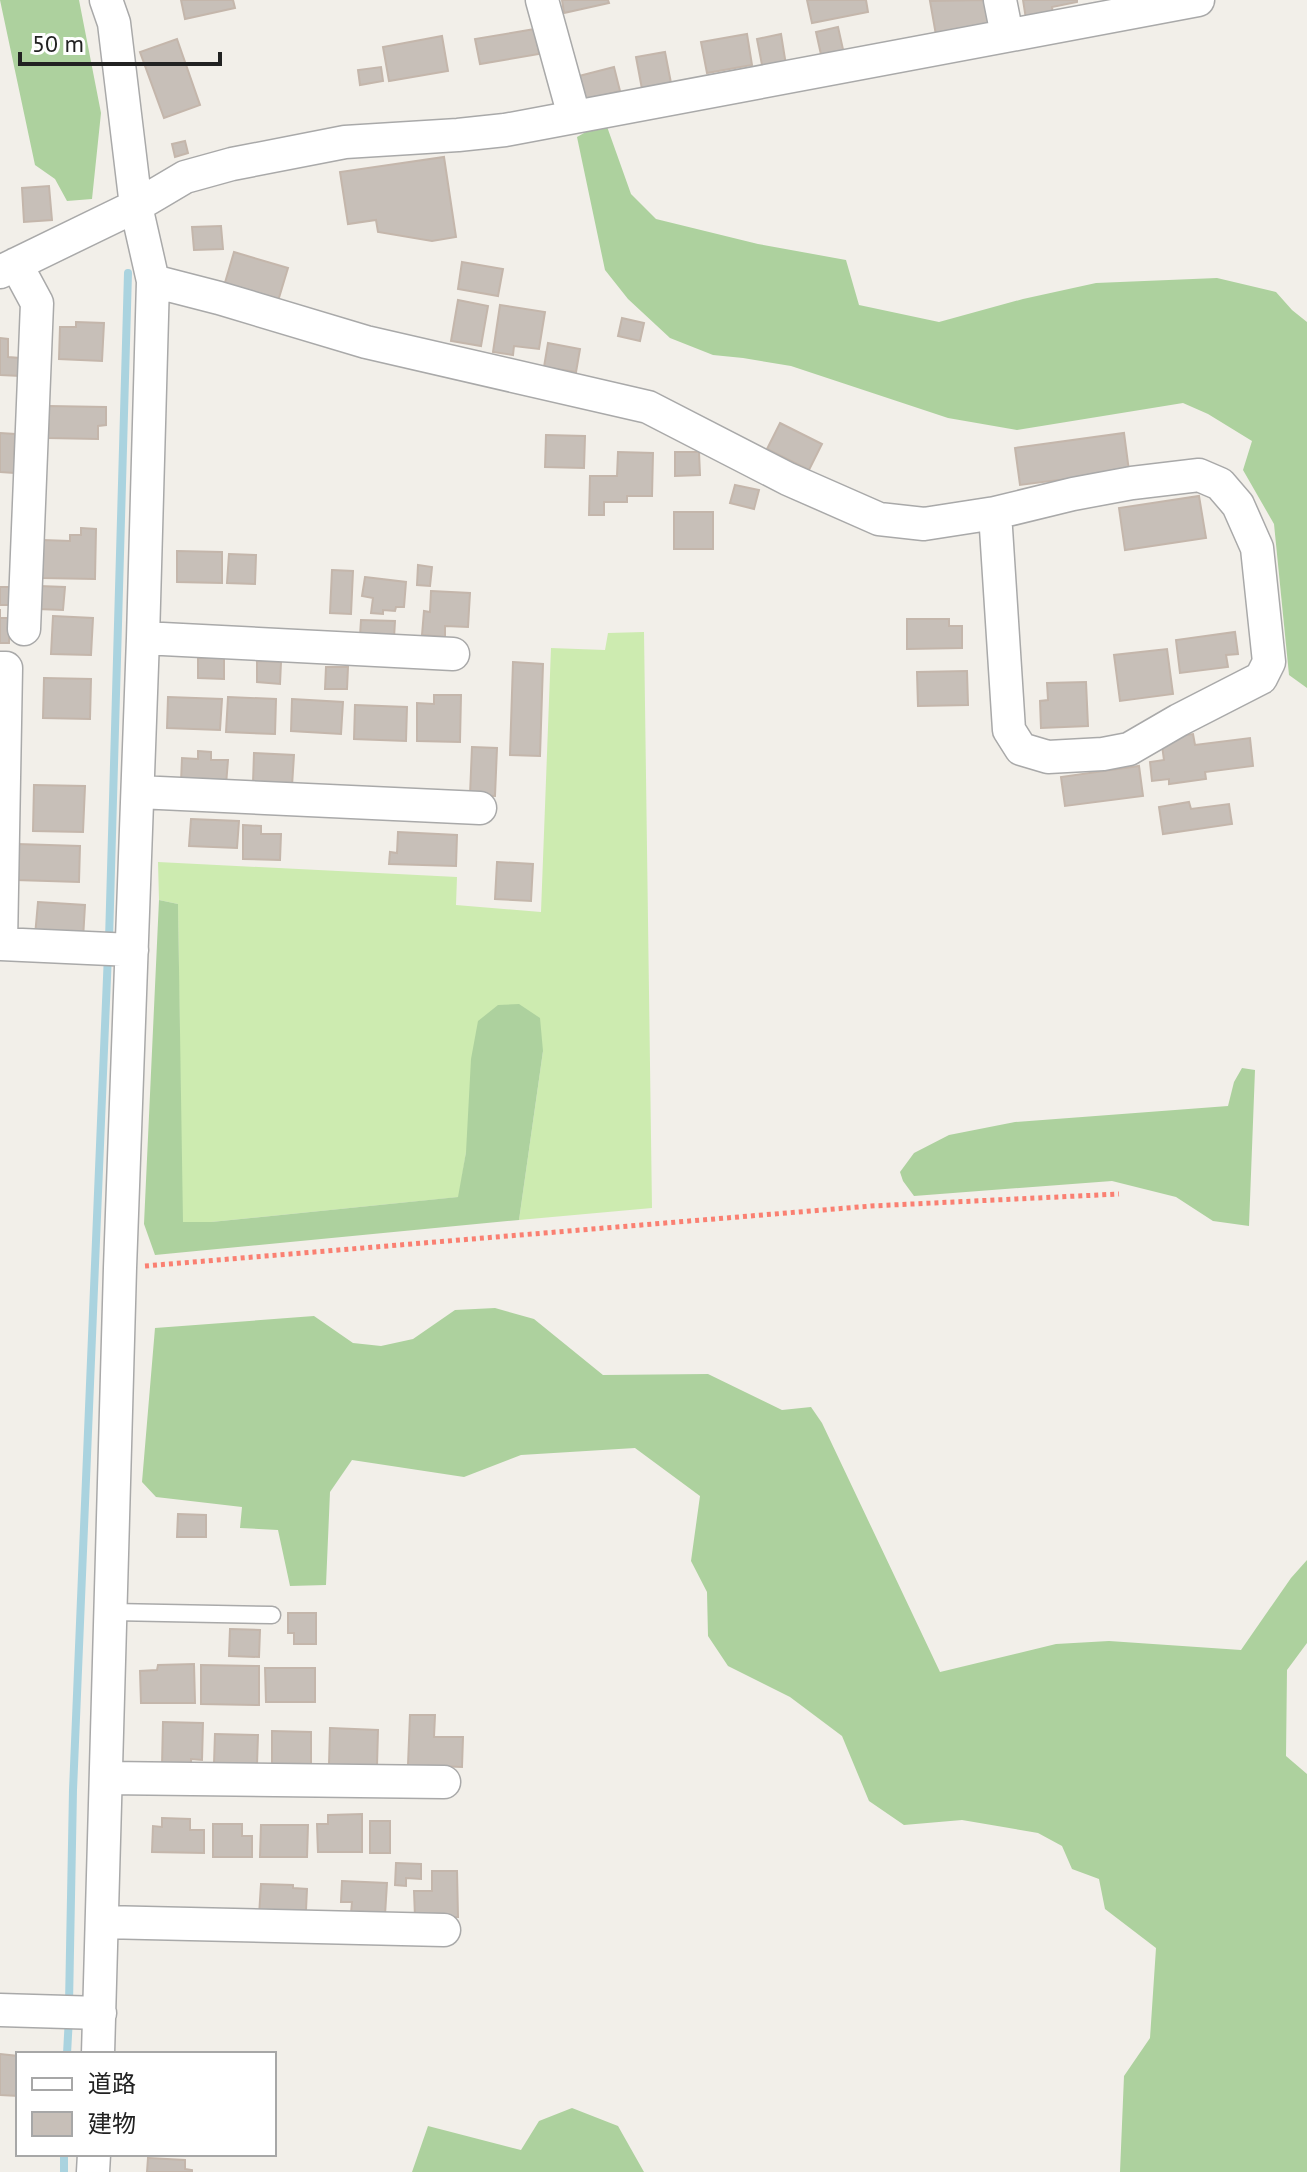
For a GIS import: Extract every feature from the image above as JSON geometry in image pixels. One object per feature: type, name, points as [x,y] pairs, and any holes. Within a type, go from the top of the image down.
[{"type":"street","points":[[97,2052],[79,2012],[102,1922],[120,1268],[115,949],[138,792],[153,281],[136,206],[114,23],[106,0]]},
{"type":"street","points":[[542,0],[574,116]]},
{"type":"street","points":[[1000,0],[1007,35]]},
{"type":"street","points":[[24,629],[37,303],[8,268],[136,206],[185,177],[232,164],[345,142],[505,130],[1198,0]]},
{"type":"street","points":[[153,281],[366,342],[648,407],[788,479],[879,519],[924,524],[995,513],[1132,483],[1199,475],[1220,484],[1238,505],[1257,548],[1269,662],[1261,678],[1129,749],[1103,754],[1048,757],[1021,749],[1009,730],[995,513]]},
{"type":"street","points":[[143,638],[453,654]]},
{"type":"street","points":[[0,668],[6,668],[0,944],[115,949]]},
{"type":"street","points":[[138,792],[480,808]]},
{"type":"street","points":[[107,1778],[444,1782]]},
{"type":"street","points":[[102,1922],[444,1930]]},
{"type":"street","points":[[0,2010],[79,2012]]},
{"type":"lane","points":[[112,1612],[272,1615]]},
{"type":"path","points":[[120,1268],[871,1206],[1119,1194]]},
{"type":"green space","points":[[0,0],[79,0],[101,113],[92,199],[67,201],[55,179],[35,165]]},
{"type":"green space","points":[[605,121],[631,194],[656,219],[758,244],[846,260],[859,305],[939,322],[1096,283],[1217,278],[1276,292],[1307,322],[1307,688],[1289,675],[1274,524],[1243,470],[1252,441],[1208,414],[1183,403],[1017,430],[948,418],[791,366],[713,355],[670,338],[628,299],[605,270],[577,137]]},
{"type":"green space","points":[[644,632],[652,1208],[519,1220],[543,1051],[466,1152],[459,1197],[211,1222],[182,1222],[178,904],[159,900],[158,862],[457,877],[456,905],[541,912],[551,648],[605,650],[608,633]]},
{"type":"green space","points":[[159,900],[178,904],[183,1222],[211,1222],[458,1197],[466,1152],[471,1059],[478,1021],[498,1005],[519,1004],[540,1018],[543,1051],[519,1220],[155,1255],[144,1224]]},
{"type":"green space","points":[[1242,1068],[1255,1070],[1249,1226],[1213,1221],[1176,1197],[1112,1181],[914,1196],[900,1172],[914,1153],[949,1135],[1015,1122],[1228,1106],[1234,1082]]},
{"type":"green space","points":[[495,1308],[534,1319],[603,1375],[708,1374],[782,1410],[811,1407],[822,1423],[940,1672],[1056,1644],[1109,1641],[1241,1650],[1307,1560],[1307,1643],[1287,1670],[1286,1756],[1307,1774],[1307,2172],[1120,2172],[1124,2076],[1150,2038],[1156,1948],[1105,1909],[1099,1879],[1072,1869],[1062,1846],[1038,1833],[962,1820],[904,1825],[869,1801],[842,1736],[790,1697],[728,1666],[708,1636],[707,1592],[691,1561],[700,1496],[635,1448],[521,1455],[464,1477],[352,1460],[330,1492],[326,1585],[290,1586],[278,1530],[240,1528],[242,1507],[156,1497],[142,1482],[155,1328],[314,1316],[353,1343],[381,1346],[413,1339],[455,1310]]},
{"type":"green space","points":[[572,2108],[618,2126],[644,2172],[412,2172],[428,2126],[521,2150],[539,2121]]},
{"type":"building","points":[[181,0],[233,0],[235,8],[185,19]]},
{"type":"building","points":[[562,0],[608,0],[609,3],[564,13]]},
{"type":"building","points":[[807,0],[866,0],[868,12],[812,23]]},
{"type":"building","points":[[984,0],[989,26],[936,35],[930,1]]},
{"type":"building","points":[[1023,0],[1077,2],[1052,7],[1053,14],[1026,19]]},
{"type":"building","points":[[838,27],[844,54],[822,59],[816,32]]},
{"type":"building","points":[[535,29],[539,54],[480,64],[475,39]]},
{"type":"building","points":[[747,34],[752,65],[707,73],[701,42]]},
{"type":"building","points":[[781,34],[786,65],[763,70],[757,39]]},
{"type":"building","points":[[442,36],[448,71],[389,81],[383,47]]},
{"type":"building","points":[[177,39],[200,105],[164,118],[140,52]]},
{"type":"building","points":[[665,52],[671,83],[642,89],[636,57]]},
{"type":"building","points":[[381,67],[383,81],[360,85],[358,70]]},
{"type":"building","points":[[614,67],[620,91],[585,100],[579,76]]},
{"type":"building","points":[[185,141],[188,153],[175,157],[172,144]]},
{"type":"building","points":[[444,157],[456,237],[432,241],[378,232],[376,220],[348,224],[340,172]]},
{"type":"building","points":[[49,186],[52,220],[24,222],[22,188]]},
{"type":"building","points":[[221,226],[223,249],[194,250],[192,227]]},
{"type":"building","points":[[234,252],[288,268],[278,301],[224,286]]},
{"type":"building","points":[[462,262],[503,269],[498,296],[458,289]]},
{"type":"building","points":[[458,300],[488,306],[481,346],[451,341]]},
{"type":"building","points":[[500,305],[545,312],[539,349],[514,346],[513,355],[493,352]]},
{"type":"building","points":[[622,318],[644,323],[640,341],[618,336]]},
{"type":"building","points":[[76,322],[104,323],[102,361],[59,359],[60,327],[76,327]]},
{"type":"building","points":[[0,338],[8,339],[8,357],[20,358],[20,376],[0,375]]},
{"type":"building","points":[[548,343],[580,349],[576,372],[544,367]]},
{"type":"building","points":[[49,406],[106,407],[106,425],[98,426],[98,439],[48,438]]},
{"type":"building","points":[[780,423],[822,444],[809,470],[767,449]]},
{"type":"building","points":[[0,433],[15,434],[14,473],[0,472]]},
{"type":"building","points":[[1124,433],[1129,471],[1020,485],[1015,448]]},
{"type":"building","points":[[546,435],[585,436],[584,468],[545,467]]},
{"type":"building","points":[[618,452],[653,453],[652,496],[627,496],[627,502],[604,502],[604,515],[589,515],[590,476],[617,476]]},
{"type":"building","points":[[675,452],[699,452],[700,475],[675,476]]},
{"type":"building","points":[[735,485],[759,490],[754,509],[730,503]]},
{"type":"building","points":[[1199,496],[1206,538],[1125,550],[1119,508]]},
{"type":"building","points":[[674,512],[713,512],[713,549],[674,549]]},
{"type":"building","points":[[81,528],[96,529],[95,579],[42,578],[43,540],[70,541],[70,535],[81,535]]},
{"type":"building","points":[[177,551],[222,552],[222,583],[177,582]]},
{"type":"building","points":[[229,554],[256,555],[255,584],[227,583]]},
{"type":"building","points":[[418,565],[432,567],[430,586],[417,585]]},
{"type":"building","points":[[332,570],[353,571],[351,614],[330,613]]},
{"type":"building","points":[[365,577],[406,582],[404,607],[396,607],[395,611],[383,610],[383,614],[371,613],[373,598],[362,596]]},
{"type":"building","points":[[39,586],[65,587],[63,610],[38,609]]},
{"type":"building","points":[[0,587],[12,587],[11,605],[0,605]]},
{"type":"building","points":[[431,591],[470,593],[468,627],[445,626],[445,637],[422,635],[424,611],[430,612]]},
{"type":"building","points":[[53,616],[93,618],[91,655],[51,654]]},
{"type":"building","points":[[0,618],[10,618],[9,643],[0,643]]},
{"type":"building","points":[[907,619],[949,619],[949,626],[962,626],[962,648],[907,649]]},
{"type":"building","points":[[361,620],[395,621],[394,638],[360,636]]},
{"type":"building","points":[[1235,632],[1238,654],[1226,655],[1228,667],[1180,673],[1176,640]]},
{"type":"building","points":[[1167,649],[1173,694],[1120,701],[1114,655]]},
{"type":"building","points":[[198,658],[224,658],[224,679],[198,678]]},
{"type":"building","points":[[257,661],[281,662],[280,684],[257,682]]},
{"type":"building","points":[[513,662],[543,664],[540,756],[510,755]]},
{"type":"building","points":[[326,667],[348,667],[347,689],[325,689]]},
{"type":"building","points":[[967,671],[968,705],[918,706],[917,672]]},
{"type":"building","points":[[44,678],[91,679],[90,719],[43,718]]},
{"type":"building","points":[[1086,682],[1088,726],[1041,728],[1040,701],[1048,700],[1047,683]]},
{"type":"building","points":[[434,695],[461,695],[460,742],[417,741],[417,703],[434,704]]},
{"type":"building","points":[[168,697],[222,699],[220,730],[167,728]]},
{"type":"building","points":[[228,697],[276,699],[275,734],[226,732]]},
{"type":"building","points":[[292,699],[343,702],[341,734],[291,731]]},
{"type":"building","points":[[355,705],[407,707],[406,741],[354,739]]},
{"type":"building","points":[[1193,734],[1195,745],[1250,738],[1253,766],[1205,772],[1206,779],[1169,784],[1169,779],[1152,781],[1150,762],[1164,760],[1161,738]]},
{"type":"building","points":[[472,747],[497,748],[495,796],[470,795]]},
{"type":"building","points":[[198,751],[211,752],[211,760],[228,760],[226,785],[181,782],[182,758],[198,759]]},
{"type":"building","points":[[254,753],[294,755],[292,786],[253,783]]},
{"type":"building","points":[[1139,766],[1143,796],[1065,806],[1061,777]]},
{"type":"building","points":[[34,785],[85,786],[83,832],[33,831]]},
{"type":"building","points":[[1189,802],[1191,809],[1229,804],[1232,824],[1163,834],[1159,807]]},
{"type":"building","points":[[191,819],[239,821],[237,848],[189,846]]},
{"type":"building","points":[[243,825],[261,826],[261,834],[281,834],[280,860],[243,859]]},
{"type":"building","points":[[398,832],[457,835],[456,866],[389,864],[390,852],[397,853]]},
{"type":"building","points":[[17,844],[80,846],[79,882],[16,880]]},
{"type":"building","points":[[497,862],[533,864],[531,901],[495,899]]},
{"type":"building","points":[[38,902],[85,905],[83,939],[35,936]]},
{"type":"building","points":[[178,1514],[206,1515],[206,1537],[177,1537]]},
{"type":"building","points":[[288,1613],[316,1613],[316,1644],[294,1644],[294,1633],[288,1633]]},
{"type":"building","points":[[230,1629],[260,1630],[259,1657],[229,1656]]},
{"type":"building","points":[[194,1664],[195,1703],[141,1703],[140,1671],[157,1670],[158,1665]]},
{"type":"building","points":[[201,1665],[259,1666],[259,1705],[201,1704]]},
{"type":"building","points":[[265,1668],[315,1668],[315,1702],[266,1702]]},
{"type":"building","points":[[410,1715],[435,1715],[434,1737],[463,1737],[462,1767],[408,1765]]},
{"type":"building","points":[[163,1722],[203,1723],[202,1760],[191,1759],[191,1767],[162,1766]]},
{"type":"building","points":[[330,1728],[378,1730],[377,1766],[329,1765]]},
{"type":"building","points":[[272,1731],[311,1732],[311,1765],[272,1765]]},
{"type":"building","points":[[215,1734],[258,1735],[257,1765],[214,1764]]},
{"type":"building","points":[[362,1814],[362,1852],[318,1852],[317,1824],[328,1824],[328,1815]]},
{"type":"building","points":[[162,1818],[190,1819],[190,1830],[204,1830],[204,1853],[152,1852],[153,1826],[162,1827]]},
{"type":"building","points":[[370,1821],[390,1821],[390,1853],[370,1853]]},
{"type":"building","points":[[213,1824],[242,1824],[242,1836],[252,1836],[252,1857],[213,1857]]},
{"type":"building","points":[[261,1825],[308,1825],[307,1857],[260,1857]]},
{"type":"building","points":[[396,1863],[421,1864],[421,1879],[406,1878],[406,1886],[395,1885]]},
{"type":"building","points":[[432,1871],[457,1871],[458,1917],[415,1917],[414,1891],[432,1891]]},
{"type":"building","points":[[342,1881],[387,1883],[385,1915],[351,1913],[352,1902],[341,1902]]},
{"type":"building","points":[[261,1884],[293,1885],[293,1888],[307,1889],[306,1910],[259,1916]]},
{"type":"building","points":[[0,2054],[16,2056],[16,2096],[0,2095]]},
{"type":"building","points":[[148,2158],[185,2160],[185,2169],[192,2172],[147,2172]]},
{"type":"waterway","points":[[109,940],[128,273]]},
{"type":"waterway","points":[[69,2004],[73,1790],[108,954]]},
{"type":"waterway","points":[[67,2052],[69,2017]]},
{"type":"waterway","points":[[64,2156],[64,2172]]}]
